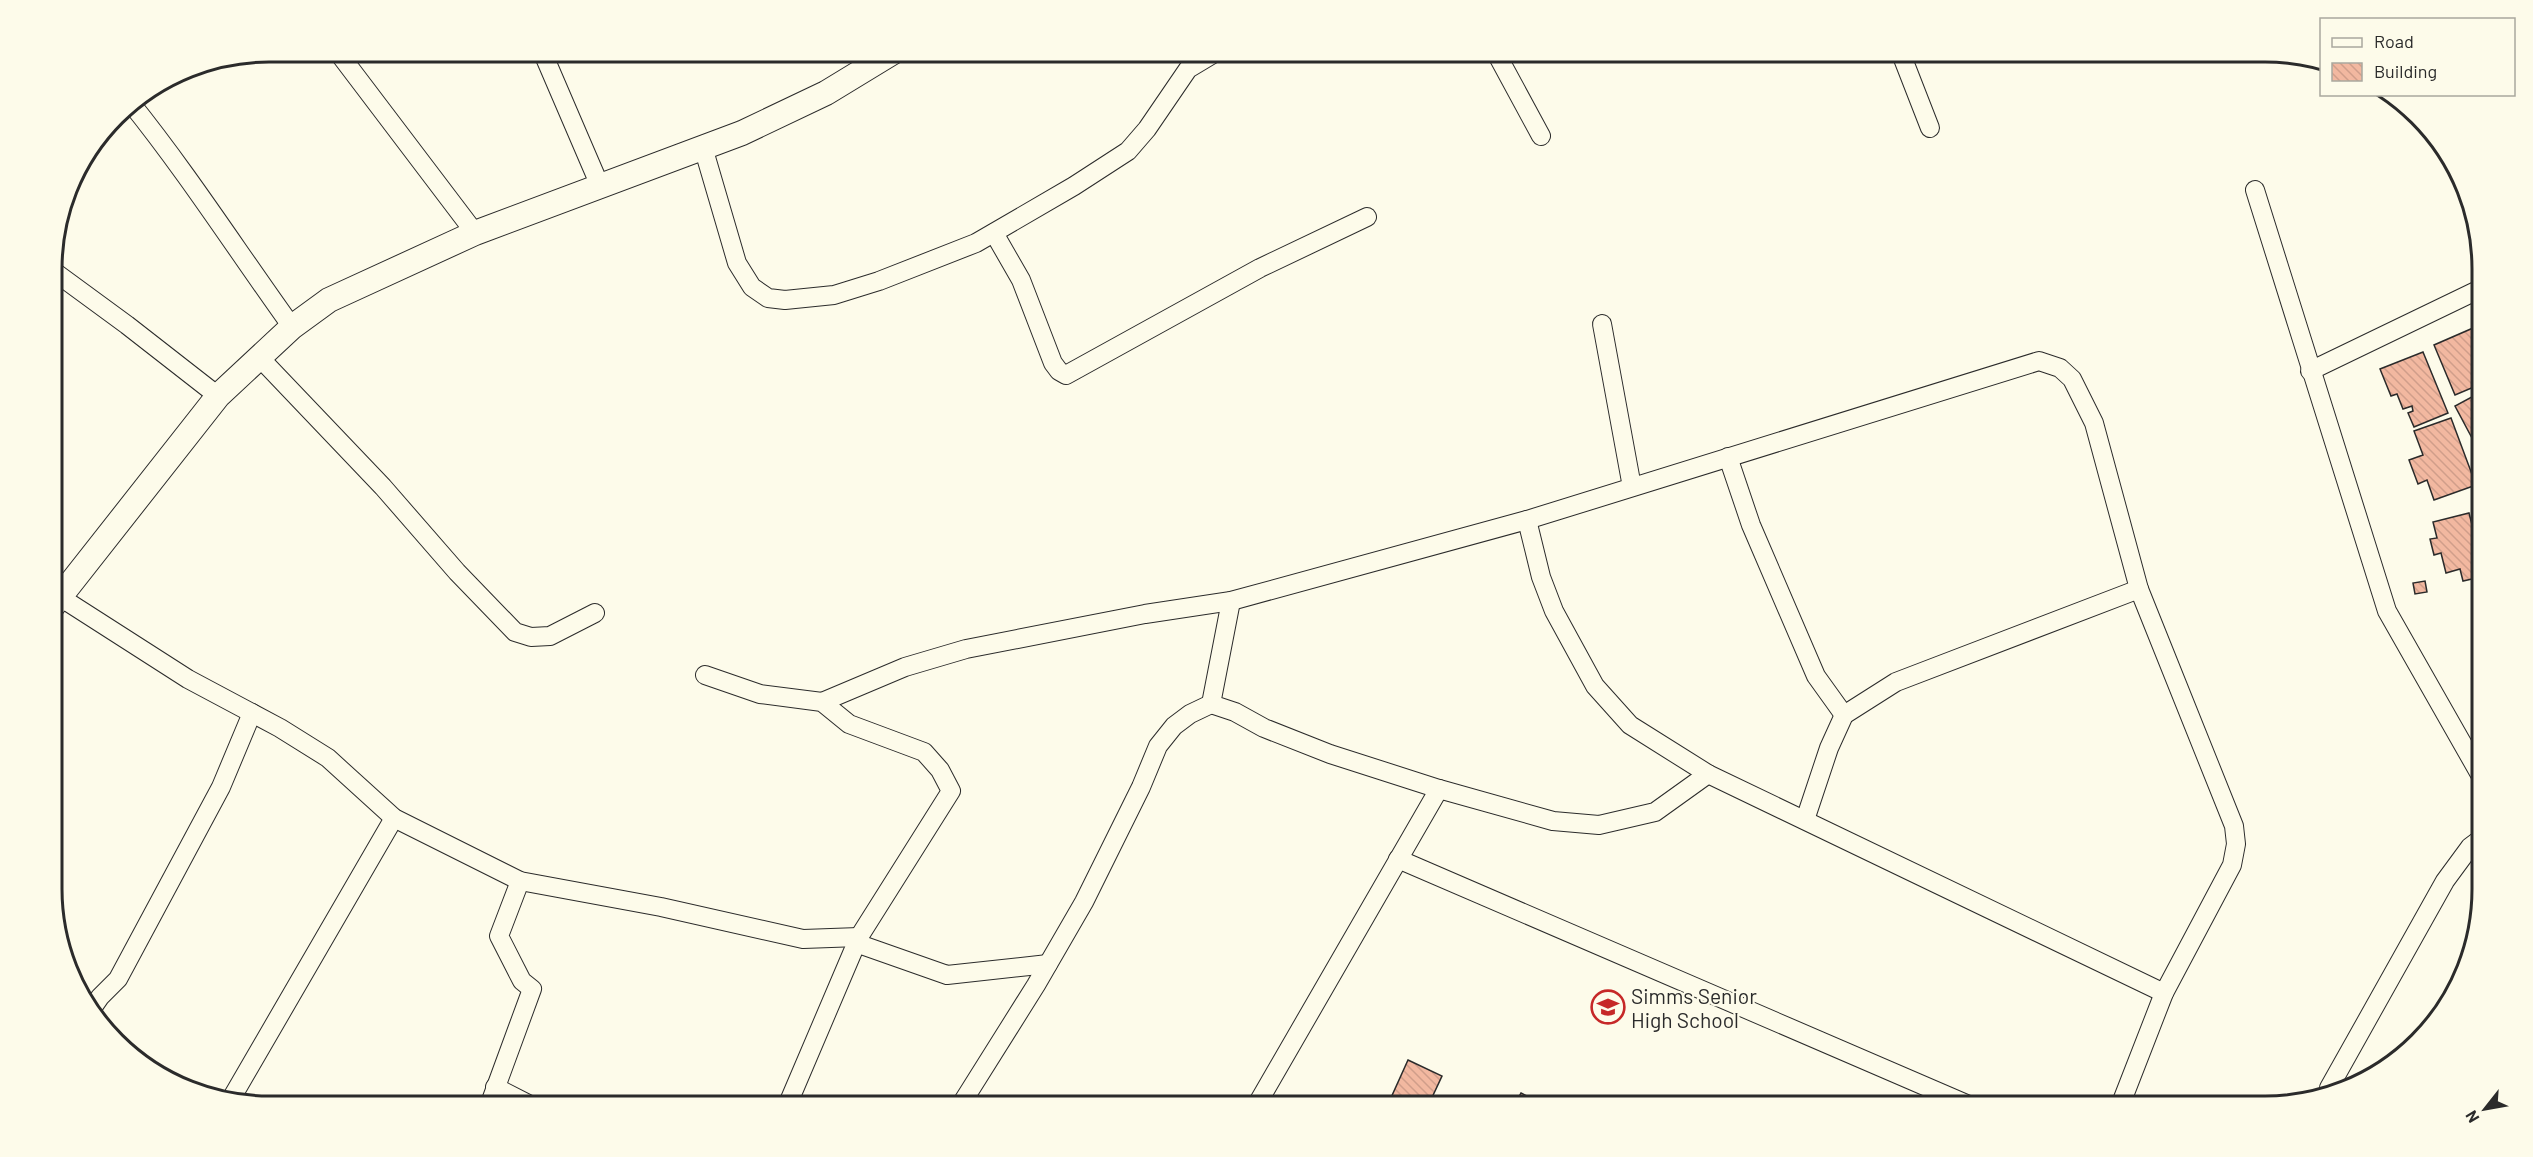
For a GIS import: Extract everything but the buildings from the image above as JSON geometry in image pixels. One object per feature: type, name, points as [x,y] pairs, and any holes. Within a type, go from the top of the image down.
[{"type":"street","points":[[345,62],[476,233]]},
{"type":"street","points":[[548,62],[600,186]]},
{"type":"street","points":[[62,594],[218,396],[292,327],[329,300],[476,233],[742,133],[826,93],[877,62]]},
{"type":"street","points":[[703,147],[737,263],[752,286],[768,298],[785,300],[834,295],[879,281],[976,243],[1074,186],[1128,151],[1154,120],[1188,69],[1200,62]]},
{"type":"street","points":[[1501,62],[1541,136]]},
{"type":"street","points":[[1904,62],[1930,128]]},
{"type":"street","points":[[136,110],[186,173],[228,238],[292,327]]},
{"type":"street","points":[[2254,190],[2387,611],[2472,760]]},
{"type":"street","points":[[994,233],[1021,280],[1053,363],[1059,371],[1066,375],[1260,268],[1367,217]]},
{"type":"street","points":[[62,277],[127,324],[218,396]]},
{"type":"street","points":[[2310,371],[2472,293]]},
{"type":"street","points":[[1602,324],[1632,487]]},
{"type":"street","points":[[259,357],[383,487],[457,572],[515,632],[531,637],[550,636],[595,613]]},
{"type":"street","points":[[705,675],[760,694],[822,702],[905,667],[966,649],[1145,614],[1231,601],[1527,520],[2039,361],[2060,368],[2072,379],[2094,423],[2139,589],[2234,826],[2236,844],[2232,865],[2164,993],[2124,1095]]},
{"type":"street","points":[[1728,457],[1751,525],[1816,676],[1844,715]]},
{"type":"street","points":[[1527,520],[1540,577],[1554,611],[1595,686],[1630,725],[1708,774],[2164,993]]},
{"type":"street","points":[[1805,820],[1829,748],[1844,715],[1896,682],[2139,589]]},
{"type":"street","points":[[1211,704],[1231,601]]},
{"type":"street","points":[[62,605],[328,758],[394,818],[520,880],[661,907],[803,939],[857,940],[947,975],[1048,964]]},
{"type":"street","points":[[792,1096],[857,940],[951,791],[940,770],[924,752],[849,724],[822,702]]},
{"type":"street","points":[[966,1096],[1084,902],[1141,787],[1158,746],[1174,726],[1190,714],[1211,704],[1236,712],[1264,728],[1330,754],[1439,789],[1553,821],[1599,825],[1655,812],[1708,774]]},
{"type":"street","points":[[96,1003],[118,979],[221,787],[252,713]]},
{"type":"street","points":[[1262,1096],[1439,789]]},
{"type":"street","points":[[234,1093],[394,818]]},
{"type":"street","points":[[2331,1085],[2445,881],[2472,846]]},
{"type":"street","points":[[1398,859],[1946,1095]]},
{"type":"street","points":[[492,1096],[532,989],[522,981],[499,936],[520,880]]},
{"type":"street","points":[[495,1088],[511,1096]]},
{"type":"place","name":"Simms Senior High School","points":[[1608,1007]]}]
